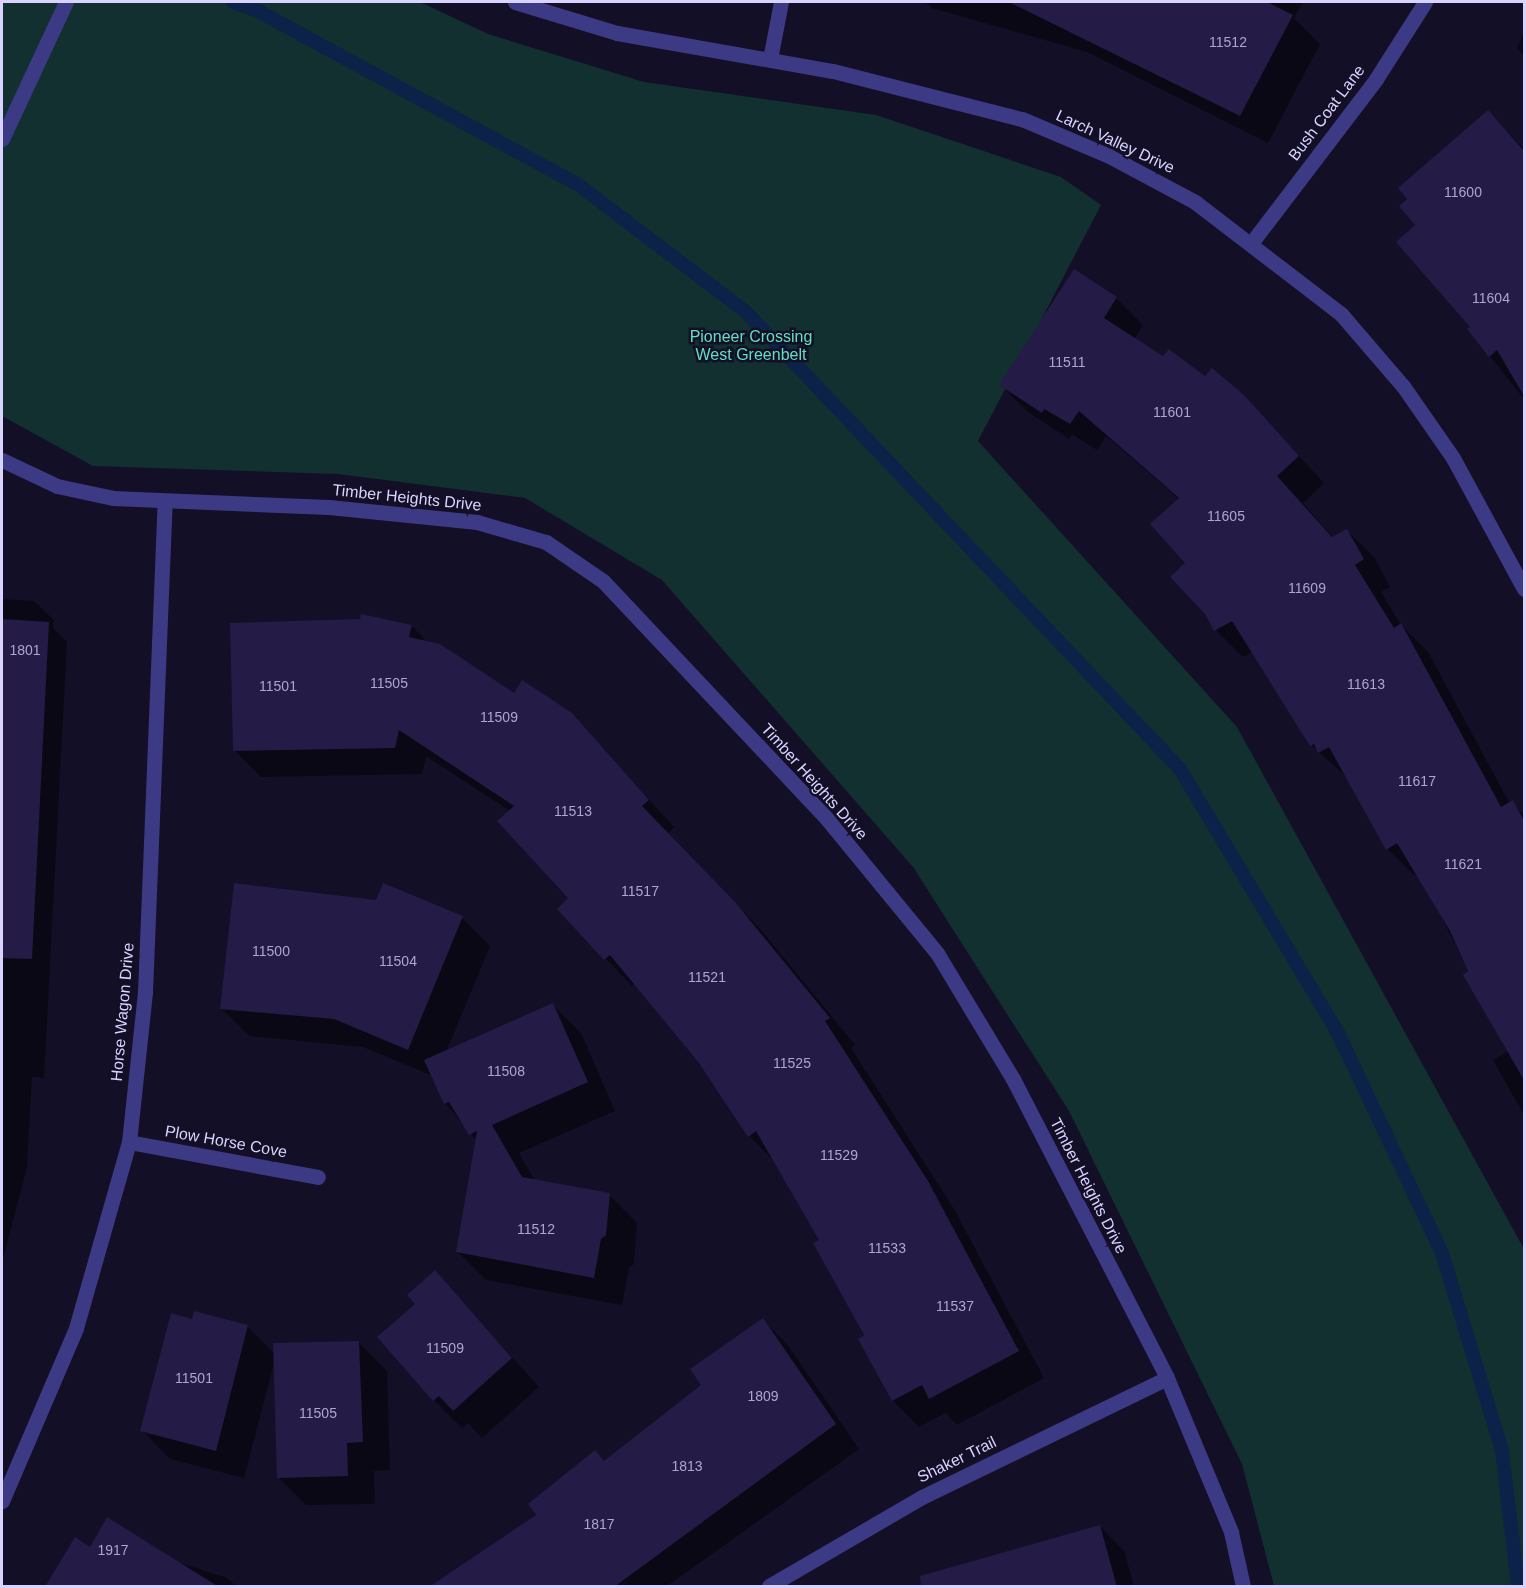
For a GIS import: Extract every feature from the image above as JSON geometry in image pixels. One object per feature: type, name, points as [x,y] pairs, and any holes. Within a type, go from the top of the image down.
[{"type":"street","points":[[2,139],[66,2]]},
{"type":"street","name":"Larch Valley Drive","points":[[515,2],[617,33],[770,59],[1022,119],[1108,156],[1195,202],[1252,242],[1341,314],[1403,386],[1453,458],[1524,589]]},
{"type":"street","points":[[770,59],[781,2]]},
{"type":"street","name":"Bush Coat Lane","points":[[1252,242],[1376,78],[1425,2]]},
{"type":"street","name":"Timber Heights Drive","points":[[2,460],[57,486],[113,498],[165,502],[329,507],[477,522],[546,542],[603,581],[827,819],[937,953],[1013,1079],[1167,1378],[1230,1532],[1243,1587]]},
{"type":"street","name":"Horse Wagon Drive","points":[[2,1501],[76,1328],[129,1142],[145,992],[165,502]]},
{"type":"street","name":"Plow Horse Cove","points":[[129,1142],[318,1177]]},
{"type":"street","name":"Shaker Trail","points":[[769,1587],[922,1497],[1167,1378]]},
{"type":"green space","name":"Pioneer Crossing West Greenbelt","points":[[2,2],[420,2],[488,34],[644,82],[876,115],[1061,177],[1101,205],[978,441],[1237,727],[1524,1249],[1524,1586],[1274,1586],[1242,1464],[1069,1111],[913,867],[662,580],[525,498],[338,474],[93,466],[2,416]]},
{"type":"building","points":[[1009,2],[1267,2],[1293,15],[1240,116]]},
{"type":"building","points":[[1488,110],[1524,151],[1524,396],[1497,350],[1489,357],[1467,329],[1470,327],[1396,242],[1415,225],[1399,206],[1407,199],[1398,188]]},
{"type":"building","points":[[1074,269],[1117,297],[1104,318],[1163,356],[1169,349],[1205,376],[1212,368],[1245,396],[1299,456],[1277,476],[1332,537],[1347,529],[1364,559],[1355,565],[1394,628],[1401,623],[1501,807],[1513,800],[1524,821],[1524,1080],[1463,975],[1468,971],[1450,931],[1397,843],[1386,850],[1329,747],[1318,753],[1314,744],[1310,746],[1232,621],[1214,631],[1205,614],[1170,577],[1185,563],[1150,524],[1179,498],[1079,411],[1070,424],[1044,409],[1042,413],[999,385]]},
{"type":"building","points":[[361,614],[412,625],[409,637],[440,644],[514,693],[522,680],[572,713],[649,800],[642,806],[735,902],[830,1018],[825,1021],[928,1181],[1019,1351],[929,1399],[922,1385],[892,1401],[858,1339],[864,1335],[813,1243],[819,1240],[756,1131],[748,1137],[699,1063],[610,955],[604,960],[557,909],[568,898],[497,821],[514,806],[399,730],[395,748],[233,751],[230,623],[360,619]]},
{"type":"building","points":[[2,619],[49,622],[32,959],[2,958]]},
{"type":"building","points":[[234,883],[376,900],[383,883],[463,916],[408,1050],[334,1019],[220,1009]]},
{"type":"building","points":[[553,1003],[588,1082],[492,1125],[522,1177],[610,1193],[606,1235],[601,1239],[594,1278],[456,1252],[477,1131],[469,1135],[449,1102],[444,1104],[424,1060]]},
{"type":"building","points":[[435,1270],[512,1358],[453,1411],[439,1396],[433,1401],[377,1337],[415,1304],[407,1295]]},
{"type":"building","points":[[194,1311],[248,1325],[216,1451],[140,1431],[171,1313],[192,1319]]},
{"type":"building","points":[[763,1318],[836,1424],[614,1587],[429,1587],[536,1515],[528,1504],[595,1450],[604,1461],[701,1385],[690,1369]]},
{"type":"building","points":[[359,1341],[363,1442],[347,1443],[348,1476],[277,1478],[273,1343]]},
{"type":"building","points":[[107,1517],[219,1587],[45,1587],[75,1537],[90,1547]]},
{"type":"building","points":[[1100,1525],[1117,1587],[921,1587],[920,1576]]},
{"type":"waterway","points":[[233,2],[260,12],[580,186],[746,312],[1180,769],[1338,1033],[1442,1253],[1502,1451],[1518,1586]]}]
